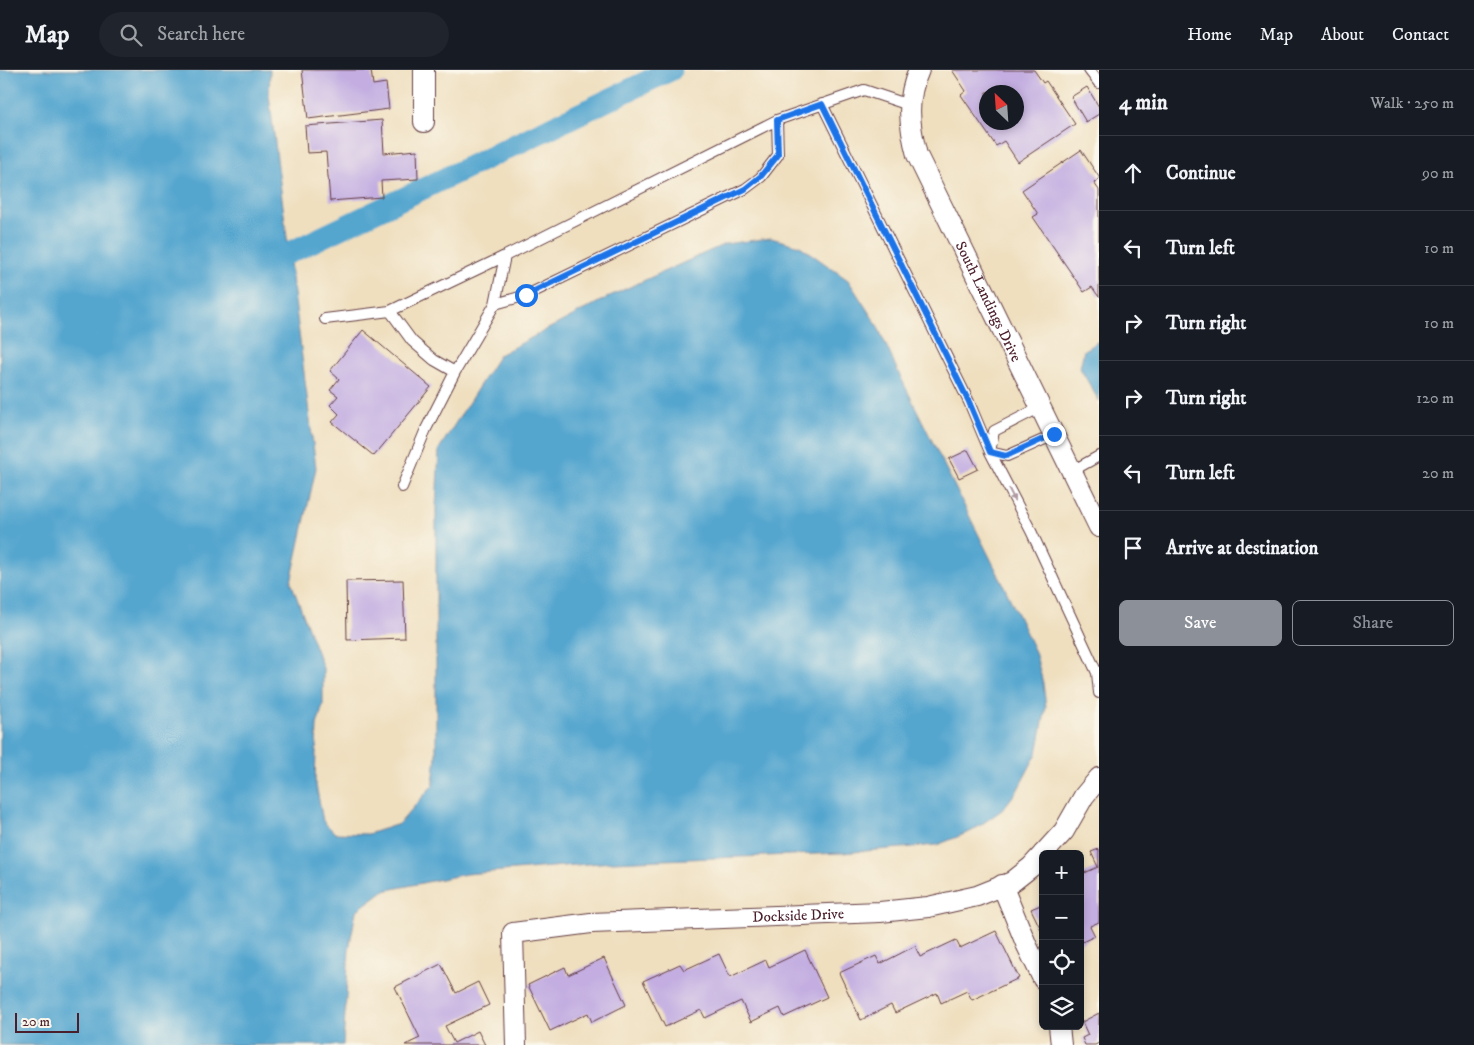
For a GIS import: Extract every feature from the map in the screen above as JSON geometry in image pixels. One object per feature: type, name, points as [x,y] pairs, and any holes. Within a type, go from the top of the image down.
[{"type":"street","points":[[424,70],[424,122]]},
{"type":"street","name":"South Landings Drive","points":[[919,70],[914,82],[909,106],[911,133],[918,155],[1099,527]]},
{"type":"street","name":"Dockside Drive","points":[[1047,850],[1064,831],[1084,796],[1099,778]]},
{"type":"street","name":"Dockside Drive","points":[[516,1045],[513,933],[591,923],[880,912],[953,902],[977,896],[1012,882],[1039,858]]},
{"type":"street","points":[[1002,885],[1039,971]]},
{"type":"street","points":[[1059,1030],[1061,1045]]},
{"type":"lane","points":[[1089,70],[1099,83]]},
{"type":"lane","points":[[325,319],[390,311],[505,256],[777,120],[864,90],[909,106]]},
{"type":"lane","points":[[822,104],[969,402],[990,452],[1031,531],[1097,673],[1099,693]]},
{"type":"lane","points":[[495,304],[526,295],[745,189],[761,176],[778,155],[777,120]]},
{"type":"lane","points":[[402,487],[426,429],[455,372],[495,304],[505,256]]},
{"type":"lane","points":[[390,311],[412,341],[434,360],[455,372]]},
{"type":"lane","points":[[990,452],[994,431],[1040,407]]},
{"type":"lane","points":[[990,452],[1006,456],[1054,434]]},
{"type":"lane","points":[[1072,471],[1099,456]]},
{"type":"water","points":[[0,70],[270,70],[269,95],[316,468],[291,582],[323,668],[323,705],[317,725],[315,780],[323,821],[335,833],[368,834],[399,824],[433,785],[436,756],[436,508],[439,449],[499,355],[612,295],[725,244],[771,238],[800,246],[848,280],[877,325],[899,374],[1035,652],[1043,683],[1046,707],[1037,753],[1017,791],[1002,810],[972,831],[937,845],[842,853],[612,862],[466,874],[383,891],[356,911],[349,949],[343,1045],[0,1045]]},
{"type":"water","points":[[1099,341],[1099,401],[1080,368],[1084,350]]},
{"type":"building","points":[[302,70],[371,70],[373,85],[386,83],[389,109],[308,119]]},
{"type":"building","points":[[952,70],[1034,70],[1043,83],[1046,81],[1075,124],[1018,162],[1004,141],[996,146],[985,130],[1024,130],[1024,85],[979,85],[979,121],[961,95],[966,91]]},
{"type":"building","points":[[1087,87],[1099,107],[1099,114],[1086,122],[1071,97]]},
{"type":"building","points":[[382,120],[384,153],[417,150],[418,179],[381,181],[382,197],[330,201],[326,152],[307,153],[305,126]]},
{"type":"building","points":[[1081,150],[1099,177],[1094,183],[1099,190],[1099,297],[1092,287],[1084,292],[1033,217],[1038,214],[1022,190]]},
{"type":"building","points":[[363,330],[431,387],[374,456],[332,422],[339,414],[330,405],[338,396],[330,390],[339,379],[330,371]]},
{"type":"building","points":[[968,450],[978,469],[959,478],[949,459]]},
{"type":"building","points":[[403,580],[405,638],[347,640],[346,581]]},
{"type":"building","points":[[1099,849],[1099,922],[1090,926],[1095,936],[1084,941],[1084,873],[1098,867],[1091,852]]},
{"type":"building","points":[[1039,906],[1039,926],[1031,909]]},
{"type":"building","points":[[996,931],[1019,978],[972,1000],[967,991],[941,1003],[937,993],[895,1013],[891,1005],[861,1020],[839,973],[876,956],[880,964],[915,946],[920,957],[956,940],[960,948]]},
{"type":"building","points":[[805,950],[827,997],[784,1017],[780,1008],[751,1022],[741,1001],[705,1018],[701,1010],[665,1027],[643,981],[680,964],[684,970],[719,954],[730,977],[766,960],[769,967]]},
{"type":"building","points":[[604,958],[626,1005],[592,1022],[588,1013],[550,1031],[528,985],[565,967],[568,975]]},
{"type":"building","points":[[441,964],[456,993],[478,982],[489,1005],[445,1026],[454,1043],[478,1031],[485,1045],[405,1045],[420,1038],[395,987]]},
{"type":"building","points":[[1099,1013],[1099,1043],[1085,1045],[1082,1038],[1088,1035],[1084,1021]]},
{"type":"waterway","points":[[289,253],[671,70]]},
{"type":"route","points":[[526,295],[745,189],[761,176],[778,155],[777,120],[822,104],[969,402],[990,452],[1006,456],[1054,434]]}]
